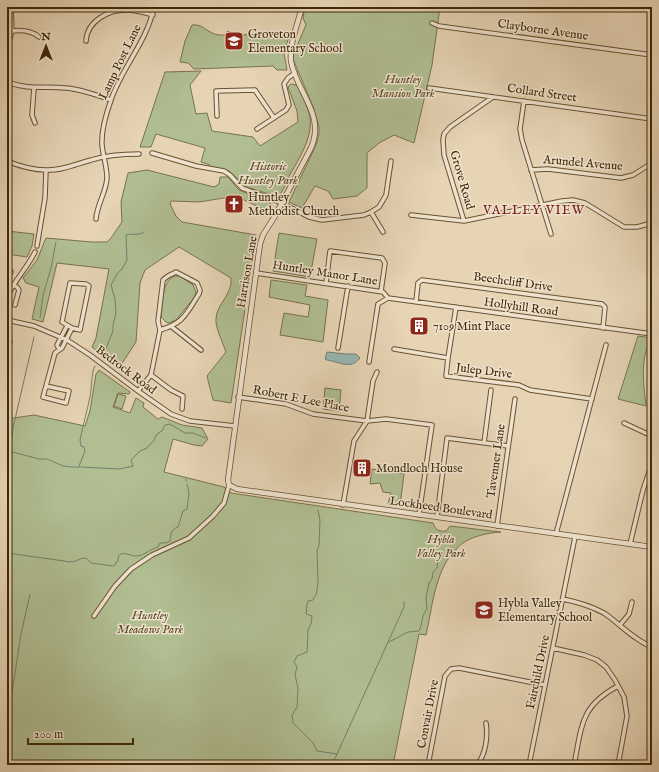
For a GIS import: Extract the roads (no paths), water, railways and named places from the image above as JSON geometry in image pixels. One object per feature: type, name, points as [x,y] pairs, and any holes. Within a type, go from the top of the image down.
[{"type":"street","points":[[7,49],[12,31],[11,7]]},
{"type":"street","name":"Lamp Post Lane","points":[[96,219],[98,207],[106,187],[107,173],[102,142],[111,100],[121,78],[145,35],[153,15],[154,7]]},
{"type":"street","name":"Harrison Lane","points":[[229,486],[228,480],[238,397],[261,239],[311,148],[316,132],[312,114],[292,63],[291,51],[302,7]]},
{"type":"street","points":[[86,41],[88,32],[94,23],[101,17],[112,12],[129,10],[153,15]]},
{"type":"street","name":"Clayborne Avenue","points":[[432,23],[439,26],[652,55]]},
{"type":"street","points":[[12,31],[30,32],[39,37]]},
{"type":"street","points":[[257,130],[286,110],[289,105],[284,84],[288,78],[295,73]]},
{"type":"street","points":[[7,82],[34,88],[71,88],[111,100]]},
{"type":"street","points":[[34,88],[32,115],[35,123]]},
{"type":"street","name":"Collard Street","points":[[429,88],[652,118]]},
{"type":"street","points":[[217,116],[216,91],[255,90],[274,118]]},
{"type":"street","name":"Grove Road","points":[[464,221],[444,155],[444,134],[450,127],[493,97]]},
{"type":"street","points":[[524,101],[520,135],[551,234]]},
{"type":"street","points":[[152,153],[196,166],[224,171],[230,175],[242,188],[282,203],[316,220],[364,215],[372,212],[381,205],[386,195],[391,161]]},
{"type":"street","points":[[7,161],[23,167],[46,170],[66,168],[104,157],[121,154],[140,154]]},
{"type":"street","name":"Arundel Avenue","points":[[532,170],[548,169],[621,178],[633,175],[652,163]]},
{"type":"street","points":[[37,246],[45,198],[46,170]]},
{"type":"street","points":[[411,215],[464,221],[562,201],[576,200],[589,205],[624,227],[637,227],[652,223]]},
{"type":"street","points":[[372,212],[383,232]]},
{"type":"street","points":[[326,283],[330,251],[382,258],[385,263],[381,291]]},
{"type":"street","points":[[7,297],[13,285],[29,264],[35,252]]},
{"type":"street","points":[[138,391],[152,375],[160,330],[158,321],[163,280],[176,272],[197,283],[200,290],[199,294],[181,320],[172,326],[160,330]]},
{"type":"street","name":"Huntley Manor Lane","points":[[256,273],[381,291],[388,298]]},
{"type":"street","name":"Beechcliff Drive","points":[[416,302],[418,283],[422,280],[602,304],[605,307],[603,328]]},
{"type":"street","points":[[7,282],[19,290],[15,305]]},
{"type":"street","points":[[70,283],[86,284],[89,288],[80,330],[72,328],[62,322],[70,283]]},
{"type":"street","points":[[338,348],[348,286]]},
{"type":"street","points":[[369,362],[378,304],[388,298]]},
{"type":"street","name":"Hollyhill Road","points":[[388,298],[652,334]]},
{"type":"street","points":[[448,358],[456,308]]},
{"type":"street","name":"Bedrock Road","points":[[7,320],[34,326],[67,340],[90,355],[165,411],[190,421],[235,426]]},
{"type":"street","points":[[58,350],[57,345],[67,326]]},
{"type":"street","points":[[172,326],[201,350]]},
{"type":"street","points":[[46,386],[68,391],[66,403],[43,397],[46,386],[55,353],[62,348],[72,328]]},
{"type":"street","points":[[556,534],[606,345]]},
{"type":"street","name":"Julep Drive","points":[[394,349],[448,358],[446,376],[519,385],[530,390],[592,399]]},
{"type":"street","points":[[343,505],[354,441],[367,421],[373,381],[377,372]]},
{"type":"street","points":[[152,375],[171,390],[183,396],[182,409]]},
{"type":"street","points":[[484,443],[491,390]]},
{"type":"street","name":"Robert E Lee Place","points":[[238,397],[286,404],[313,414],[367,421],[386,419],[432,425],[419,515]]},
{"type":"street","name":"Tavenner Lane","points":[[496,526],[515,399]]},
{"type":"street","points":[[624,423],[652,436]]},
{"type":"street","points":[[437,517],[447,438],[508,446]]},
{"type":"street","points":[[630,544],[643,490],[652,463]]},
{"type":"street","points":[[94,616],[115,586],[131,569],[152,555],[189,538],[213,516],[224,503],[229,486]]},
{"type":"street","name":"Lockheed Boulevard","points":[[229,486],[237,489],[343,505],[652,547]]},
{"type":"street","name":"Fairchild Drive","points":[[529,765],[575,537]]},
{"type":"street","points":[[563,599],[594,608],[620,625],[637,639],[652,647]]},
{"type":"street","points":[[620,625],[629,614],[632,602]]},
{"type":"street","points":[[553,648],[584,655],[597,660],[609,670],[618,686],[626,703],[627,716],[618,765]]},
{"type":"street","name":"Convair Drive","points":[[428,765],[445,676],[448,671],[458,668],[546,686]]},
{"type":"street","points":[[574,765],[583,724],[587,713],[594,703],[603,695],[618,686]]},
{"type":"street","points":[[477,765],[482,757],[486,743],[488,731],[486,723]]},
{"type":"water","points":[[327,352],[356,354],[360,358],[353,364],[345,364],[325,359]]},
{"type":"waterway","points":[[103,356],[113,331],[116,313],[115,299],[111,285],[127,260],[126,235],[140,234],[144,232]]},
{"type":"waterway","points":[[40,318],[43,295],[51,268],[56,242]]},
{"type":"waterway","points":[[7,454],[11,445],[13,428],[34,337]]},
{"type":"waterway","points":[[79,466],[85,451],[84,447],[81,446],[80,440],[90,397],[95,366]]},
{"type":"waterway","points":[[9,451],[39,459],[47,459],[63,466],[120,469],[133,466],[131,460],[140,451],[147,448],[157,434],[162,431],[165,425],[170,424],[185,433],[193,433],[206,438]]},
{"type":"waterway","points":[[7,553],[69,562],[86,558],[91,563],[113,566],[116,562],[118,562],[118,558],[121,554],[135,556],[140,555],[158,547],[160,543],[170,541],[172,532],[178,527],[183,511],[187,509],[189,493],[187,484]]},
{"type":"waterway","points":[[318,510],[320,520],[319,545],[317,551],[318,583],[316,595],[313,600],[308,601],[307,604],[306,614],[312,616],[311,624],[308,630],[307,652],[297,656],[294,662],[297,667],[295,675],[298,688],[297,707],[292,715],[293,723],[313,743],[317,751],[337,754]]},
{"type":"waterway","points":[[389,642],[408,632],[419,631],[427,609],[426,598],[429,583],[432,579],[433,572],[437,568],[438,561],[442,556],[446,556]]},
{"type":"waterway","points":[[9,712],[21,634],[30,594]]},
{"type":"waterway","points":[[332,765],[404,607],[404,602]]},
{"type":"place","name":"Groveton Elementary School","points":[[234,41]]},
{"type":"place","name":"Huntley Methodist Church","points":[[234,204]]},
{"type":"place","name":"7109 Mint Place","points":[[419,326]]},
{"type":"place","name":"Mondloch House","points":[[362,468]]},
{"type":"place","name":"Hybla Valley Elementary School","points":[[484,610]]},
{"type":"district","name":"VALLEY VIEW","points":[[534,210]]},
{"type":"park label","name":"Huntley Mansion Park","points":[[403,86]]},
{"type":"park label","name":"Historic Huntley Park","points":[[268,173]]},
{"type":"park label","name":"Hybla Valley Park","points":[[441,546]]},
{"type":"park label","name":"Huntley Meadows Park","points":[[150,622]]}]
